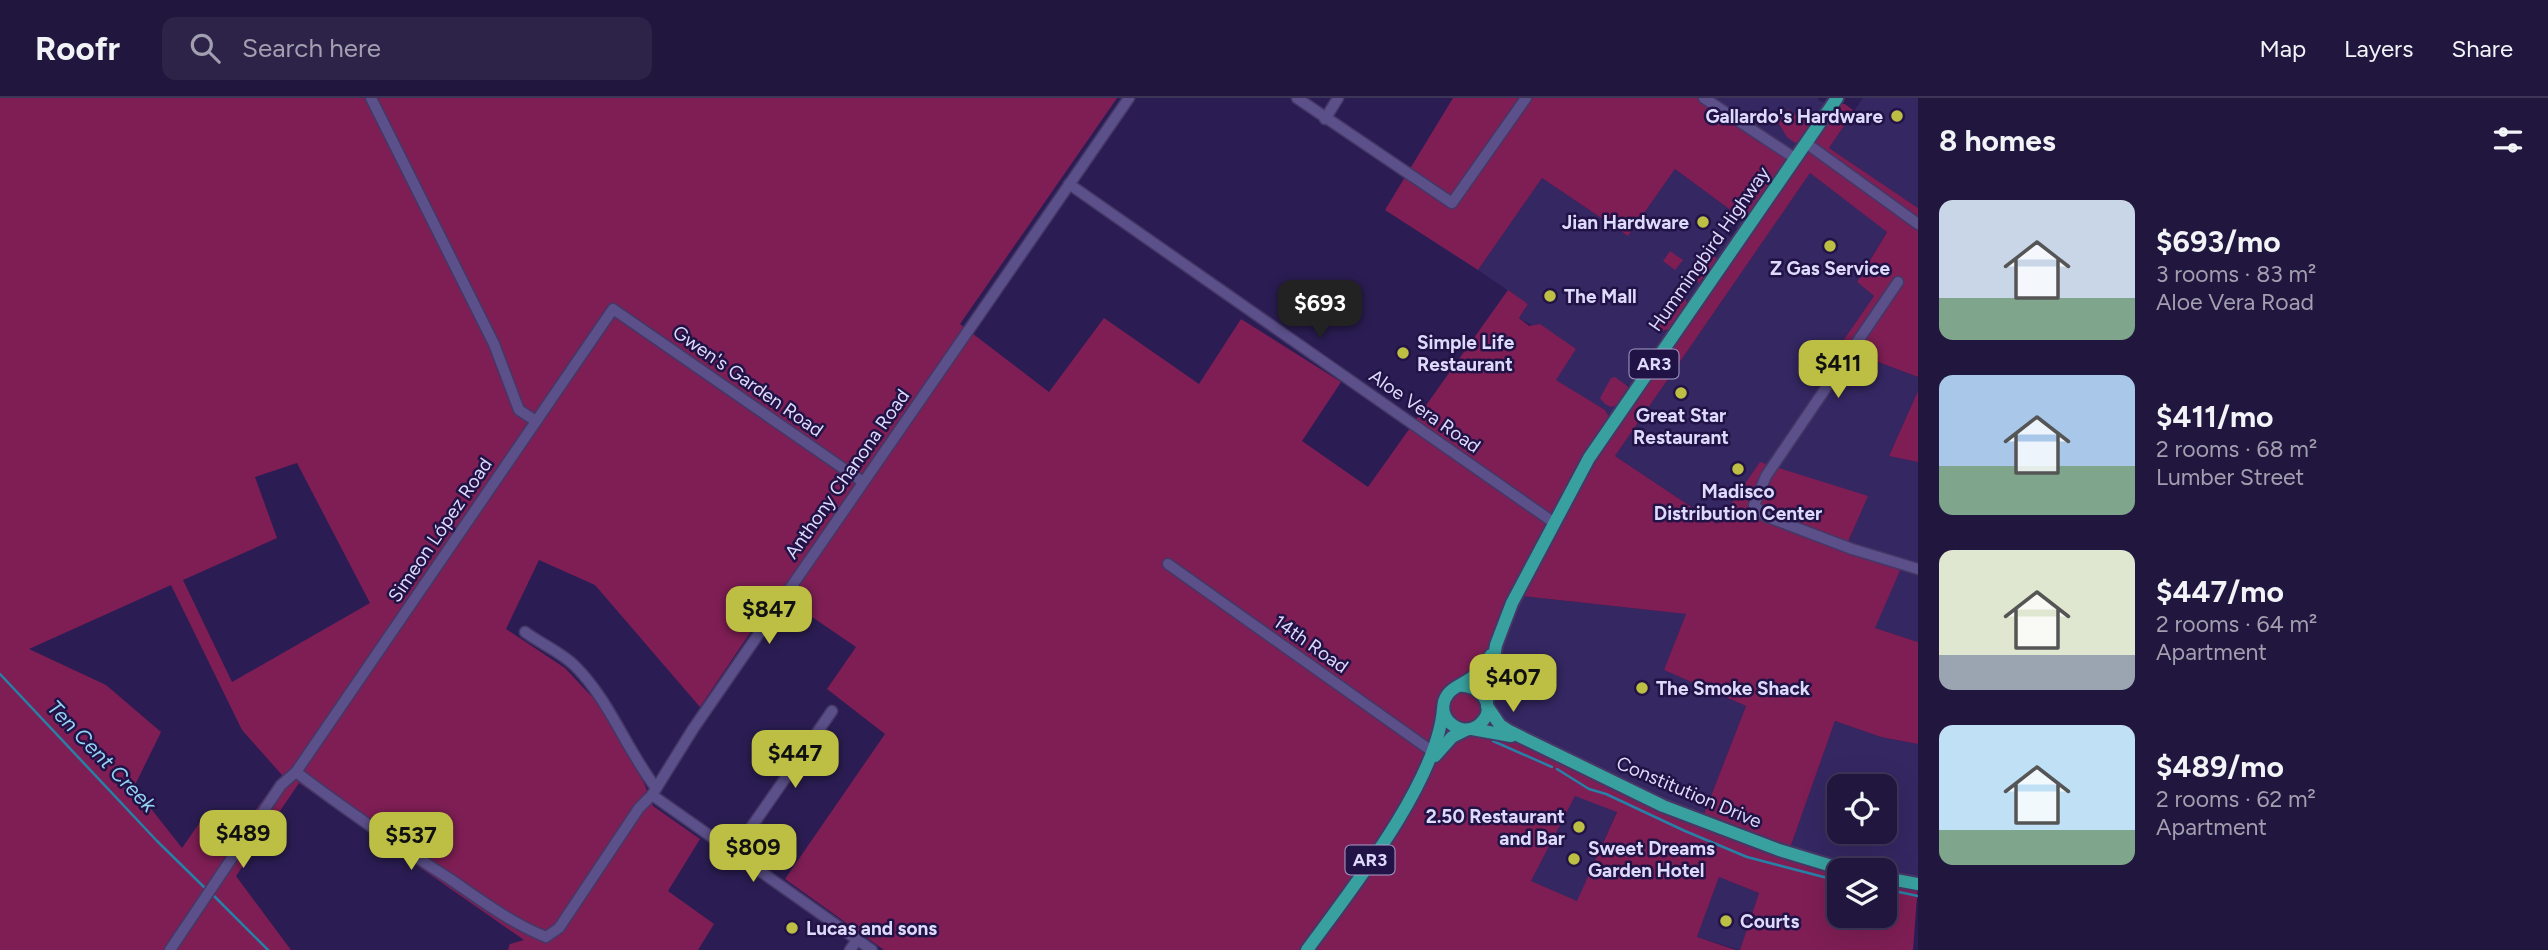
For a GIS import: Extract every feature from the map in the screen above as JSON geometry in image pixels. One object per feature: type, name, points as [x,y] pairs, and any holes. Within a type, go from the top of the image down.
[{"type":"main road","name":"Hummingbird Highway","points":[[1458,686],[1482,668],[1496,645],[1512,603],[1589,458],[1837,98]]},
{"type":"main road","name":"Hummingbird Highway","points":[[1487,704],[1496,645]]},
{"type":"main road","points":[[1458,686],[1472,687],[1483,695],[1487,704],[1484,720],[1469,729],[1460,729],[1448,722],[1443,709],[1447,695],[1458,686]]},
{"type":"main road","name":"Constitution Drive","points":[[1487,704],[1500,725],[1522,738],[1662,806],[1779,850],[1827,865]]},
{"type":"main road","name":"AR3","points":[[1307,950],[1384,840],[1427,766],[1440,731],[1443,709]]},
{"type":"main road","name":"AR3","points":[[1427,766],[1445,743],[1469,729]]},
{"type":"main road","name":"Constitution Drive","points":[[1469,729],[1522,738]]},
{"type":"main road","points":[[1897,880],[1918,884]]},
{"type":"street","points":[[371,98],[494,344],[519,410],[536,421]]},
{"type":"street","name":"Anthony Chanona Road","points":[[296,772],[348,811],[496,911],[546,937],[559,928],[639,808],[654,791],[692,729],[1129,98]]},
{"type":"street","points":[[1297,98],[1452,203],[1526,98]]},
{"type":"street","points":[[1325,119],[1338,98]]},
{"type":"street","points":[[1704,98],[1796,159]]},
{"type":"street","points":[[1806,143],[1918,224]]},
{"type":"street","name":"Aloe Vera Road","points":[[1069,184],[1553,522]]},
{"type":"street","points":[[1898,282],[1766,476],[1754,505],[1765,516],[1852,550],[1918,569]]},
{"type":"street","name":"Simeon López Road","points":[[170,950],[282,785],[296,772],[613,309]]},
{"type":"street","name":"Gwen's Garden Road","points":[[613,309],[863,482]]},
{"type":"street","name":"14th Road","points":[[1168,564],[1433,752]]},
{"type":"street","points":[[526,632],[562,655],[586,678],[600,696],[654,791],[734,852],[872,950]]},
{"type":"street","points":[[734,852],[832,711]]},
{"type":"street","points":[[850,950],[857,940]]},
{"type":"shaded area","points":[[0,98],[1117,98],[960,324],[1049,392],[1104,318],[1199,384],[1241,319],[1341,382],[1302,441],[1368,487],[1508,290],[1528,304],[1519,318],[1529,326],[1540,324],[1576,349],[1556,380],[1605,410],[1610,418],[1543,532],[1480,665],[1463,678],[1452,681],[1441,692],[1431,747],[1405,798],[1303,950],[884,950],[785,879],[885,734],[827,689],[856,647],[777,593],[700,707],[595,585],[539,560],[506,629],[565,668],[596,701],[644,783],[653,806],[700,839],[668,891],[714,924],[698,950],[508,950],[510,944],[524,940],[299,783],[236,876],[291,950],[0,950]],"holes":[[[297,463],[370,603],[232,682],[183,580],[277,538],[255,477]],[[171,585],[242,730],[282,775],[226,849],[205,815],[182,848],[134,787],[161,732],[106,685],[29,649]]]},
{"type":"shaded area","points":[[1453,98],[1714,98],[1792,152],[1744,220],[1675,169],[1628,236],[1542,178],[1478,270],[1385,210]]},
{"type":"shaded area","points":[[1714,98],[1818,98],[1826,103],[1814,121],[1810,109],[1802,119],[1788,110],[1778,125],[1795,143],[1799,143],[1792,152]]},
{"type":"shaded area","points":[[1863,98],[1918,98],[1918,208],[1829,148]]},
{"type":"shaded area","points":[[1840,104],[1845,104],[1854,111],[1829,148],[1918,208],[1918,377],[1865,357],[1843,389],[1820,374],[1874,296],[1857,282],[1887,232],[1810,173],[1615,456],[1717,524],[1760,462],[1868,496],[1848,542],[1905,559],[1875,628],[1918,642],[1918,744],[1881,737],[1835,721],[1790,848],[1827,865],[1827,928],[1897,928],[1897,880],[1918,884],[1913,950],[1740,950],[1759,893],[1719,877],[1697,937],[1736,950],[1315,950],[1378,857],[1442,750],[1458,739],[1476,735],[1513,743],[1518,733],[1620,783],[1704,814],[1746,706],[1664,670],[1686,614],[1521,596],[1583,479]],"holes":[[[1575,796],[1617,812],[1577,901],[1531,881]]]},
{"type":"shaded area","points":[[1809,108],[1813,117],[1811,126],[1799,142],[1795,143],[1787,137],[1778,123],[1788,109],[1802,119]]},
{"type":"shaded area","points":[[1675,169],[1744,220],[1737,230],[1736,227],[1728,227],[1725,234],[1732,238],[1717,260],[1708,247],[1699,283],[1702,281],[1663,332],[1670,329],[1630,388],[1628,384],[1610,418],[1605,410],[1555,380],[1576,349],[1519,318],[1528,304],[1478,270],[1542,178],[1628,236]]},
{"type":"shaded area","points":[[1810,173],[1887,231],[1857,282],[1874,296],[1820,374],[1843,388],[1865,357],[1918,377],[1918,391],[1889,456],[1918,462],[1918,642],[1875,628],[1848,543],[1867,496],[1717,524],[1615,456]]},
{"type":"shaded area","points":[[1707,247],[1713,251],[1717,260],[1699,283],[1686,279]]},
{"type":"shaded area","points":[[1670,251],[1683,260],[1675,270],[1663,261]]},
{"type":"shaded area","points":[[1677,291],[1684,295],[1687,303],[1670,329],[1659,332],[1653,328]]},
{"type":"shaded area","points":[[1615,377],[1630,388],[1618,405],[1611,407],[1600,398],[1611,378]]},
{"type":"shaded area","points":[[1918,391],[1918,462],[1889,456]]},
{"type":"shaded area","points":[[1521,596],[1686,614],[1664,670],[1746,706],[1704,814],[1620,783],[1508,729],[1494,708],[1495,664]]},
{"type":"shaded area","points":[[1466,691],[1477,696],[1482,707],[1477,718],[1466,723],[1455,718],[1450,707],[1455,696]]},
{"type":"shaded area","points":[[1835,721],[1881,737],[1918,744],[1918,878],[1897,875],[1897,858],[1827,859],[1790,848]]},
{"type":"shaded area","points":[[1575,795],[1617,811],[1577,902],[1531,881]]},
{"type":"shaded area","points":[[1719,877],[1759,893],[1740,950],[1697,937]]},
{"type":"waterway","name":"Ten Cent Creek","points":[[0,674],[157,841],[206,889]]},
{"type":"waterway","points":[[1493,741],[1552,767]]},
{"type":"waterway","points":[[1557,769],[1589,789],[1606,794],[1747,857],[1827,878]]},
{"type":"waterway","points":[[1897,892],[1918,896]]},
{"type":"waterway","name":"Ten Cent Creek","points":[[211,893],[268,950]]},
{"type":"place","name":"Gallardo's Hardware","points":[[1897,116]]},
{"type":"place","name":"Jian Hardware","points":[[1703,222]]},
{"type":"place","name":"Z Gas Service","points":[[1830,246]]},
{"type":"place","name":"The Mall","points":[[1550,296]]},
{"type":"place","name":"Simple Life Restaurant","points":[[1403,353]]},
{"type":"place","name":"Great Star Restaurant","points":[[1681,393]]},
{"type":"place","name":"Madisco Distribution Center","points":[[1738,469]]},
{"type":"place","name":"The Smoke Shack","points":[[1642,688]]},
{"type":"place","name":"2.50 Restaurant and Bar","points":[[1579,827]]},
{"type":"place","name":"Sweet Dreams Garden Hotel","points":[[1574,859]]},
{"type":"place","name":"Courts","points":[[1726,921]]},
{"type":"place","name":"Lucas and sons","points":[[792,928]]}]
